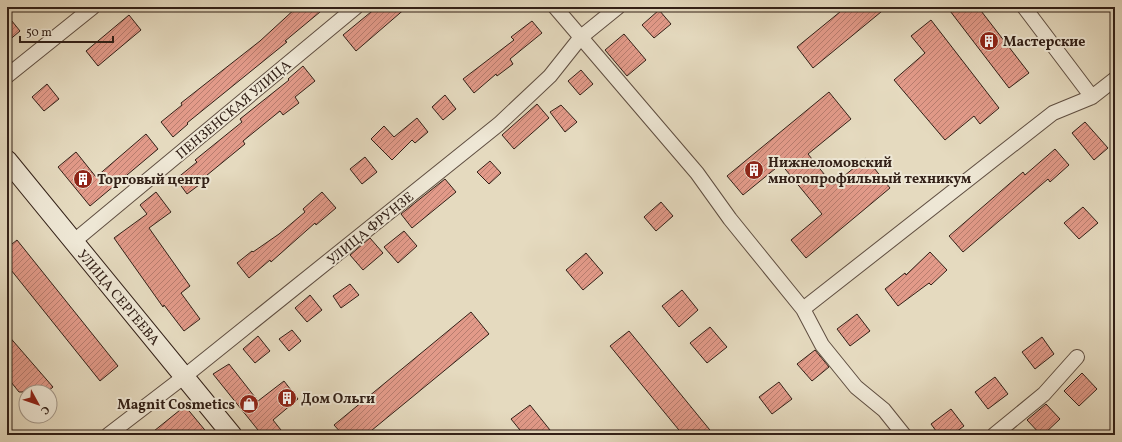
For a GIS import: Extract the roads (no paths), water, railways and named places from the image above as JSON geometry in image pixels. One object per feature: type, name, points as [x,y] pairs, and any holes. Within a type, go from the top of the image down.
[{"type":"main road","name":"УЛИЦА СЕРГЕЕВА","points":[[7,160],[232,435]]},
{"type":"street","points":[[7,76],[93,7]]},
{"type":"street","name":"ПЕНЗЕНСКАЯ УЛИЦА","points":[[73,242],[356,7]]},
{"type":"street","points":[[555,7],[697,173],[730,219],[803,309],[827,351],[856,388],[884,410],[904,435]]},
{"type":"street","name":"УЛИЦА ФРУНЗЕ","points":[[108,435],[185,376],[500,124],[550,76],[581,37],[618,7]]},
{"type":"street","points":[[1024,7],[1092,97]]},
{"type":"street","points":[[803,309],[1053,113],[1092,97],[1115,79]]},
{"type":"street","points":[[994,435],[1044,394],[1076,357]]},
{"type":"place","name":"Мастерские","points":[[989,41]]},
{"type":"place","name":"Нижнеломовский многопрофильный техникум","points":[[754,170]]},
{"type":"place","name":"Торговый центр","points":[[83,179]]},
{"type":"place","name":"Дом Ольги","points":[[287,398]]},
{"type":"place","name":"Magnit Cosmetics","points":[[249,404]]}]
